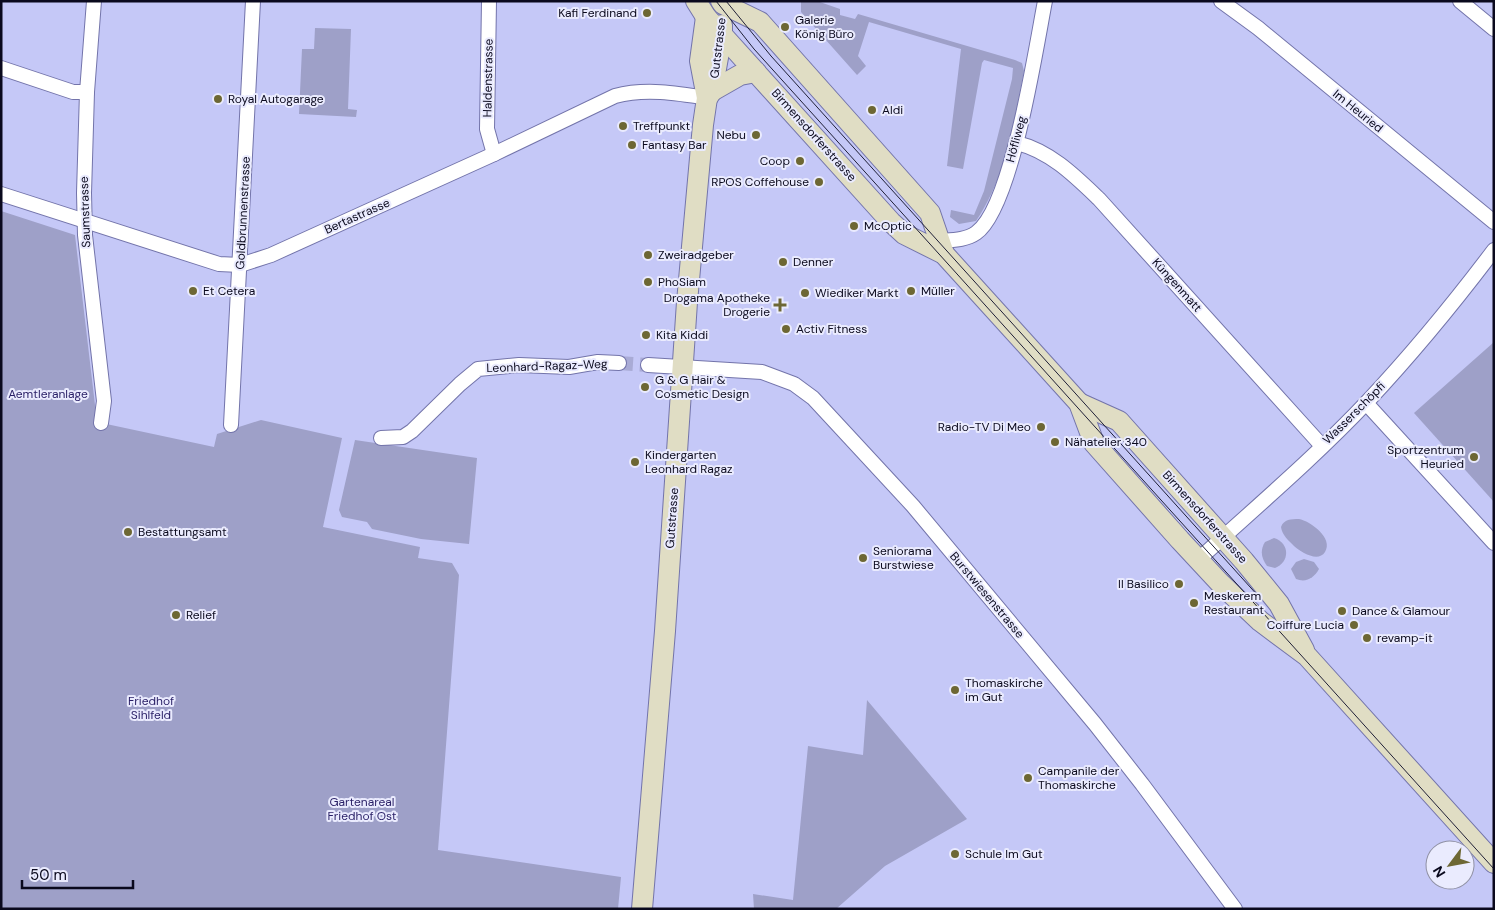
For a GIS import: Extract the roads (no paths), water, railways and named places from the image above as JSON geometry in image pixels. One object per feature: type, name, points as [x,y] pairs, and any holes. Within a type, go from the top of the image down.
[{"type":"main road","name":"Gutstrasse","points":[[642,909],[703,125],[722,35],[722,2]]},
{"type":"main road","name":"Birmensdorferstrasse","points":[[722,2],[760,22],[930,213],[942,247],[1079,403],[1094,443],[1198,560],[1260,621],[1307,656],[1494,864]]},
{"type":"main road","name":"Gutstrasse","points":[[701,9],[700,61],[710,95]]},
{"type":"main road","name":"Birmensdorferstrasse","points":[[701,9],[722,35],[891,222],[904,234],[942,247]]},
{"type":"main road","name":"Gutstrasse","points":[[710,95],[740,75],[756,72]]},
{"type":"main road","name":"Birmensdorferstrasse","points":[[1079,403],[1119,421],[1279,604],[1307,656]]},
{"type":"street","name":"Saumstrasse","points":[[94,1],[86,92],[84,235],[104,401],[101,422]]},
{"type":"street","name":"Goldbrunnenstrasse","points":[[231,425],[253,1]]},
{"type":"street","name":"Haldenstrasse","points":[[489,1],[487,130],[494,154]]},
{"type":"street","name":"Höfliweg","points":[[942,247],[976,233],[986,222],[1000,196],[1017,143],[1045,1]]},
{"type":"street","name":"Im Heuried","points":[[1221,1],[1258,28],[1494,222]]},
{"type":"street","points":[[1460,1],[1494,29]]},
{"type":"street","points":[[1,68],[74,92],[86,92]]},
{"type":"street","name":"Bertastrasse","points":[[1,194],[218,264],[240,265],[271,255],[494,154],[615,96],[631,92],[710,95]]},
{"type":"street","name":"Küngenmatt","points":[[1017,143],[1033,147],[1050,157],[1099,199],[1322,446]]},
{"type":"street","name":"Wasserschöpfi","points":[[1198,560],[1366,403],[1442,316],[1494,250]]},
{"type":"street","name":"Leonhard-Ragaz-Weg","points":[[381,438],[403,437],[412,431],[460,384],[478,369],[484,367],[518,365],[569,367],[598,362],[619,364]]},
{"type":"street","points":[[648,365],[683,367]]},
{"type":"street","name":"Burstwiesenstrasse","points":[[683,367],[762,372],[794,384],[813,398],[913,506],[1095,724],[1235,909]]},
{"type":"street","points":[[1366,403],[1494,543]]},
{"type":"tunnel","points":[[619,363],[648,365]]},
{"type":"tram line","points":[[716,1],[754,49],[1494,869]]},
{"type":"tram line","points":[[726,1],[771,56],[1260,598]]},
{"type":"place","name":"Kafi Ferdinand","points":[[647,13]]},
{"type":"place","name":"Galerie König Büro","points":[[785,27]]},
{"type":"place","name":"Royal Autogarage","points":[[218,99]]},
{"type":"place","name":"Aldi","points":[[872,110]]},
{"type":"place","name":"Treffpunkt","points":[[623,126]]},
{"type":"place","name":"Nebu","points":[[756,135]]},
{"type":"place","name":"Fantasy Bar","points":[[632,145]]},
{"type":"place","name":"Coop","points":[[800,161]]},
{"type":"place","name":"RPOS Coffehouse","points":[[819,182]]},
{"type":"place","name":"McOptic","points":[[854,226]]},
{"type":"place","name":"Zweiradgeber","points":[[648,255]]},
{"type":"place","name":"Denner","points":[[783,262]]},
{"type":"place","name":"PhoSiam","points":[[648,282]]},
{"type":"place","name":"Et Cetera","points":[[193,291]]},
{"type":"place","name":"Müller","points":[[911,291]]},
{"type":"place","name":"Wiediker Markt","points":[[805,293]]},
{"type":"place","name":"Drogama Apotheke Drogerie","points":[[780,305]]},
{"type":"place","name":"Activ Fitness","points":[[786,329]]},
{"type":"place","name":"Kita Kiddi","points":[[646,335]]},
{"type":"place","name":"G & G Hair & Cosmetic Design","points":[[645,387]]},
{"type":"place","name":"Radio-TV Di Meo","points":[[1041,427]]},
{"type":"place","name":"Nähatelier 340","points":[[1055,442]]},
{"type":"place","name":"Sportzentrum Heuried","points":[[1474,457]]},
{"type":"place","name":"Kindergarten Leonhard Ragaz","points":[[635,462]]},
{"type":"place","name":"Bestattungsamt","points":[[128,532]]},
{"type":"place","name":"Seniorama Burstwiese","points":[[863,558]]},
{"type":"place","name":"Il Basilico","points":[[1179,584]]},
{"type":"place","name":"Meskerem Restaurant","points":[[1194,603]]},
{"type":"place","name":"Dance & Glamour","points":[[1342,611]]},
{"type":"place","name":"Relief","points":[[176,615]]},
{"type":"place","name":"Coiffure Lucia","points":[[1354,625]]},
{"type":"place","name":"revamp-it","points":[[1367,638]]},
{"type":"place","name":"Thomaskirche im Gut","points":[[955,690]]},
{"type":"place","name":"Campanile der Thomaskirche","points":[[1028,778]]},
{"type":"place","name":"Schule Im Gut","points":[[955,854]]},
{"type":"park label","name":"Aemtleranlage","points":[[48,394]]},
{"type":"park label","name":"Friedhof Sihlfeld","points":[[151,708]]},
{"type":"park label","name":"Gartenareal Friedhof Ost","points":[[362,809]]}]
